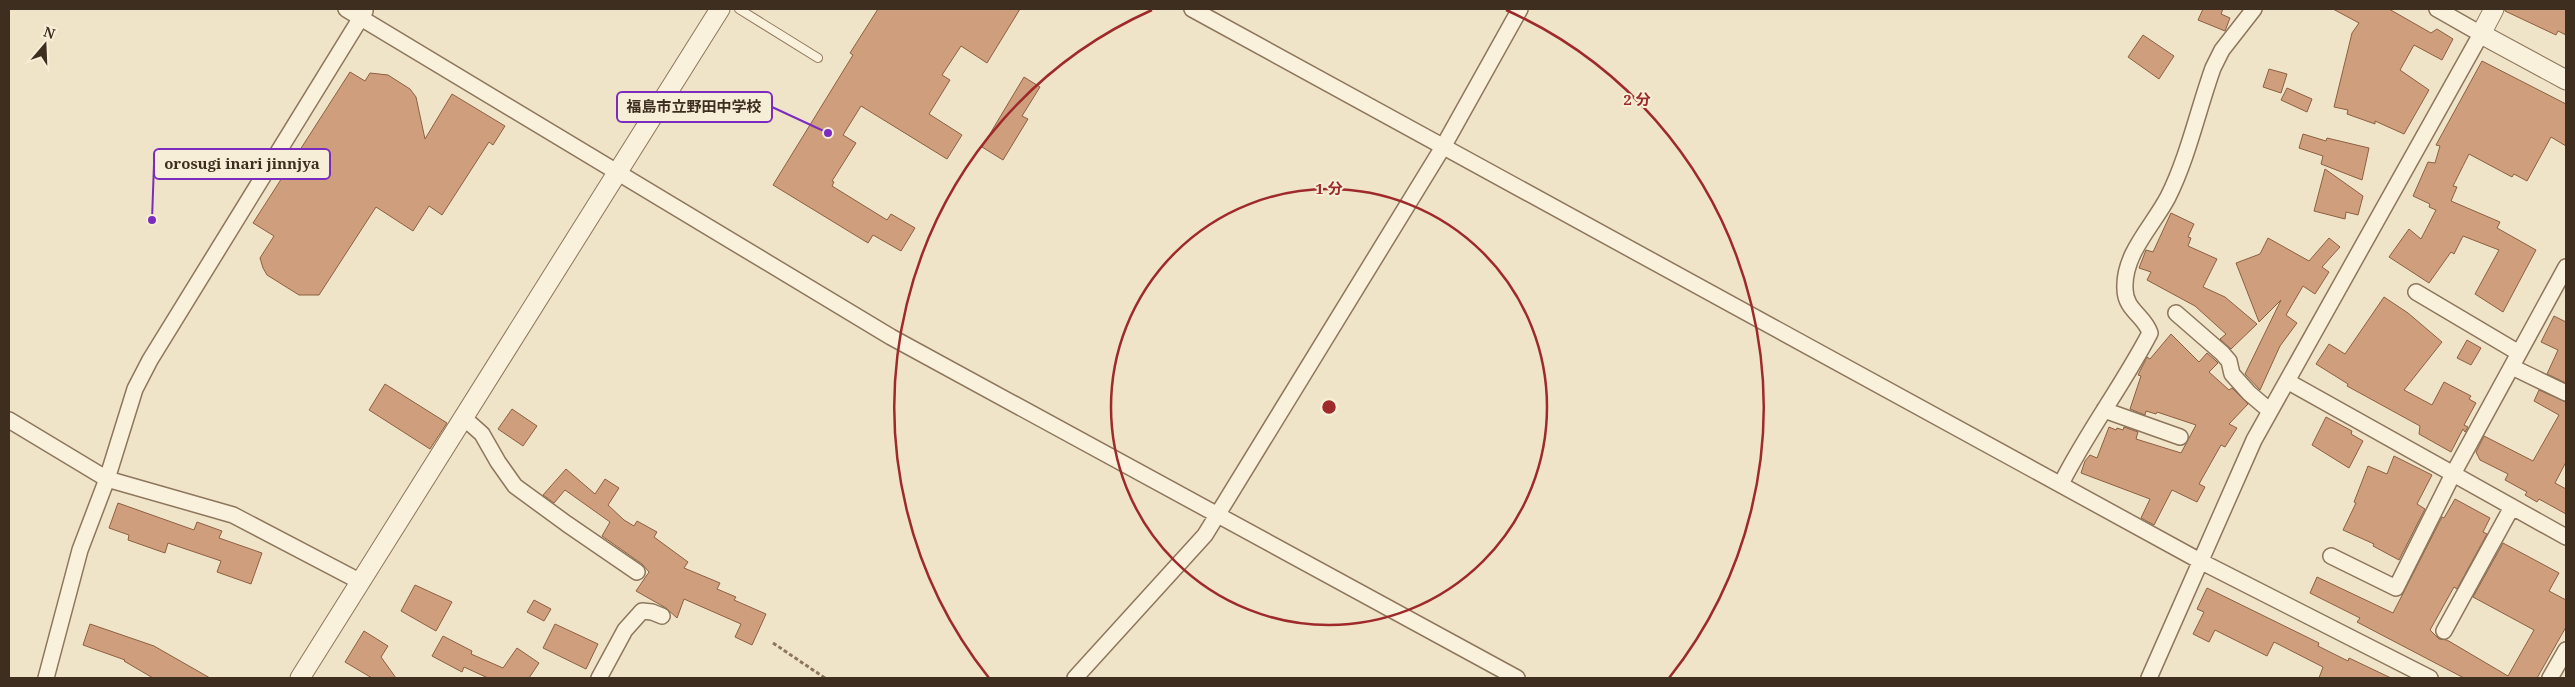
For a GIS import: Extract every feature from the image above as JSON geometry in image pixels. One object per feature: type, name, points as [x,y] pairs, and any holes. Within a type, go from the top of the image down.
[{"type":"street","points":[[346,9],[364,13],[617,174],[891,337],[1517,678]]},
{"type":"street","points":[[300,678],[720,9]]},
{"type":"street","points":[[1192,9],[2403,673],[2430,678]]},
{"type":"street","points":[[1075,678],[1205,535],[1443,147],[1520,9]]},
{"type":"street","points":[[2061,484],[2077,451],[2150,333],[2147,323],[2131,310],[2124,289],[2129,264],[2141,240],[2168,197],[2213,68],[2222,50],[2254,9]]},
{"type":"street","points":[[2437,9],[2566,80]]},
{"type":"street","points":[[2149,678],[2254,440],[2494,9]]},
{"type":"street","points":[[46,678],[80,550],[107,480],[135,389],[150,360],[364,13]]},
{"type":"street","points":[[2331,556],[2396,588],[2453,474],[2566,268]]},
{"type":"street","points":[[2416,292],[2519,353]]},
{"type":"street","points":[[2176,313],[2222,353],[2229,362],[2232,374],[2249,393],[2270,411]]},
{"type":"street","points":[[2512,367],[2566,393]]},
{"type":"street","points":[[2287,381],[2566,537]]},
{"type":"street","points":[[2104,410],[2180,437]]},
{"type":"street","points":[[464,418],[482,434],[498,462],[516,486],[566,524],[637,572]]},
{"type":"street","points":[[9,420],[107,480],[233,515],[361,582]]},
{"type":"street","points":[[2444,631],[2512,507]]},
{"type":"street","points":[[599,678],[625,630],[642,611],[662,616]]},
{"type":"street","points":[[2550,678],[2566,650]]},
{"type":"lane","points":[[738,9],[818,58]]},
{"type":"path","points":[[773,643],[825,678]]},
{"type":"building","points":[[878,9],[1020,9],[987,63],[961,46],[942,75],[950,80],[929,114],[962,135],[947,159],[861,106],[843,135],[856,143],[832,181],[834,182],[832,186],[887,220],[891,214],[915,228],[901,251],[873,235],[868,243],[773,185],[853,55],[850,53]]},
{"type":"building","points":[[2203,9],[2223,9],[2221,14],[2230,18],[2225,31],[2198,20]]},
{"type":"building","points":[[2333,9],[2389,9],[2431,33],[2437,29],[2453,39],[2442,60],[2414,45],[2400,70],[2429,90],[2404,134],[2375,121],[2375,124],[2347,114],[2348,110],[2334,107],[2352,33],[2359,23]]},
{"type":"building","points":[[2505,9],[2566,9],[2566,35],[2558,31],[2556,35],[2505,11]]},
{"type":"building","points":[[2143,35],[2174,56],[2159,79],[2128,57]]},
{"type":"building","points":[[2482,61],[2566,104],[2566,146],[2551,137],[2527,181],[2514,174],[2512,177],[2469,154],[2453,186],[2457,187],[2451,201],[2500,222],[2497,228],[2536,250],[2503,312],[2475,294],[2499,250],[2463,236],[2454,254],[2451,252],[2429,283],[2389,257],[2409,229],[2421,239],[2436,210],[2429,207],[2430,204],[2413,196],[2428,162],[2435,163],[2440,146],[2436,145]]},
{"type":"building","points":[[2269,69],[2287,74],[2281,93],[2263,87]]},
{"type":"building","points":[[350,72],[365,81],[370,73],[388,75],[410,89],[416,97],[425,139],[452,94],[505,126],[493,145],[489,142],[442,215],[429,206],[413,231],[376,207],[319,295],[299,295],[267,275],[260,258],[274,236],[253,223]]},
{"type":"building","points":[[1024,77],[1040,87],[1022,116],[1028,119],[1003,160],[982,147]]},
{"type":"building","points":[[2287,88],[2312,99],[2307,112],[2281,100]]},
{"type":"building","points":[[2303,134],[2326,141],[2327,138],[2369,148],[2362,180],[2321,164],[2323,156],[2299,148]]},
{"type":"building","points":[[2325,169],[2363,196],[2358,215],[2346,212],[2345,219],[2314,211]]},
{"type":"building","points":[[2171,213],[2194,224],[2188,237],[2191,238],[2188,246],[2217,259],[2203,287],[2225,297],[2257,324],[2231,349],[2220,339],[2226,334],[2195,306],[2147,280],[2151,272],[2139,268],[2146,250],[2153,252]]},
{"type":"building","points":[[2268,238],[2309,261],[2329,238],[2340,247],[2322,267],[2329,272],[2315,294],[2303,286],[2286,315],[2297,323],[2280,346],[2260,390],[2245,374],[2281,300],[2259,322],[2236,263],[2260,254]]},
{"type":"building","points":[[2384,297],[2408,313],[2442,342],[2404,390],[2432,405],[2444,382],[2471,396],[2469,399],[2476,403],[2464,425],[2468,427],[2465,432],[2463,429],[2451,452],[2419,434],[2420,426],[2347,386],[2348,384],[2316,364],[2329,344],[2345,354]]},
{"type":"building","points":[[2554,316],[2566,322],[2566,383],[2547,374],[2558,350],[2541,342]]},
{"type":"building","points":[[2171,334],[2199,362],[2207,353],[2215,360],[2218,363],[2209,372],[2229,390],[2232,388],[2248,404],[2229,424],[2237,428],[2225,447],[2221,445],[2199,484],[2205,487],[2197,502],[2172,490],[2154,525],[2141,518],[2150,499],[2081,473],[2085,461],[2090,455],[2097,458],[2109,427],[2123,430],[2124,427],[2138,432],[2136,439],[2181,453],[2196,425],[2157,412],[2156,414],[2146,411],[2145,415],[2130,409],[2141,376],[2138,375],[2147,357],[2150,359]]},
{"type":"building","points":[[2467,340],[2481,348],[2471,365],[2457,358]]},
{"type":"building","points":[[385,384],[447,423],[430,449],[369,410]]},
{"type":"building","points":[[2539,390],[2566,402],[2566,462],[2555,483],[2566,489],[2566,514],[2539,499],[2537,502],[2525,495],[2527,492],[2505,480],[2508,474],[2480,460],[2476,452],[2484,436],[2533,461],[2559,415],[2534,401]]},
{"type":"building","points":[[512,409],[537,426],[523,446],[498,429]]},
{"type":"building","points":[[2326,417],[2352,431],[2351,434],[2363,441],[2349,468],[2312,445]]},
{"type":"building","points":[[2394,456],[2432,475],[2417,504],[2425,509],[2399,560],[2373,546],[2374,544],[2343,530],[2356,503],[2354,502],[2368,466],[2387,474]]},
{"type":"building","points":[[566,469],[595,494],[605,479],[619,488],[608,505],[624,520],[634,526],[637,521],[657,532],[654,537],[688,562],[684,568],[720,583],[717,589],[736,597],[734,600],[766,614],[752,645],[735,637],[741,624],[684,599],[677,618],[666,608],[636,591],[649,572],[642,564],[602,536],[610,522],[565,490],[554,503],[543,495]]},
{"type":"building","points":[[2455,499],[2490,518],[2483,532],[2487,534],[2457,589],[2454,587],[2430,630],[2439,639],[2447,640],[2508,676],[2534,630],[2473,597],[2503,543],[2559,573],[2549,591],[2566,600],[2566,627],[2537,678],[2464,678],[2357,622],[2360,618],[2310,593],[2317,577],[2393,613],[2442,517],[2444,518]]},
{"type":"building","points":[[118,503],[194,530],[197,522],[222,531],[219,538],[262,553],[251,584],[217,572],[221,561],[168,543],[165,553],[128,540],[129,535],[109,528]]},
{"type":"building","points":[[415,585],[452,602],[436,631],[401,611]]},
{"type":"building","points":[[2207,588],[2319,643],[2318,646],[2348,661],[2349,658],[2391,678],[2319,678],[2323,667],[2274,642],[2267,656],[2215,630],[2209,642],[2193,634],[2204,612],[2197,609]]},
{"type":"building","points":[[534,600],[551,609],[544,621],[527,612]]},
{"type":"building","points":[[90,624],[154,646],[210,678],[153,678],[125,660],[83,645]]},
{"type":"building","points":[[555,624],[598,644],[586,669],[543,648]]},
{"type":"building","points":[[364,631],[388,646],[381,657],[396,678],[372,678],[345,662]]},
{"type":"building","points":[[443,636],[472,651],[471,654],[503,668],[517,648],[539,663],[529,678],[488,678],[464,667],[462,672],[432,656]]},
{"type":"place","name":"福島市立野田中学校","points":[[828,133]]},
{"type":"place","name":"orosugi inari jinnjya","points":[[152,220]]}]
